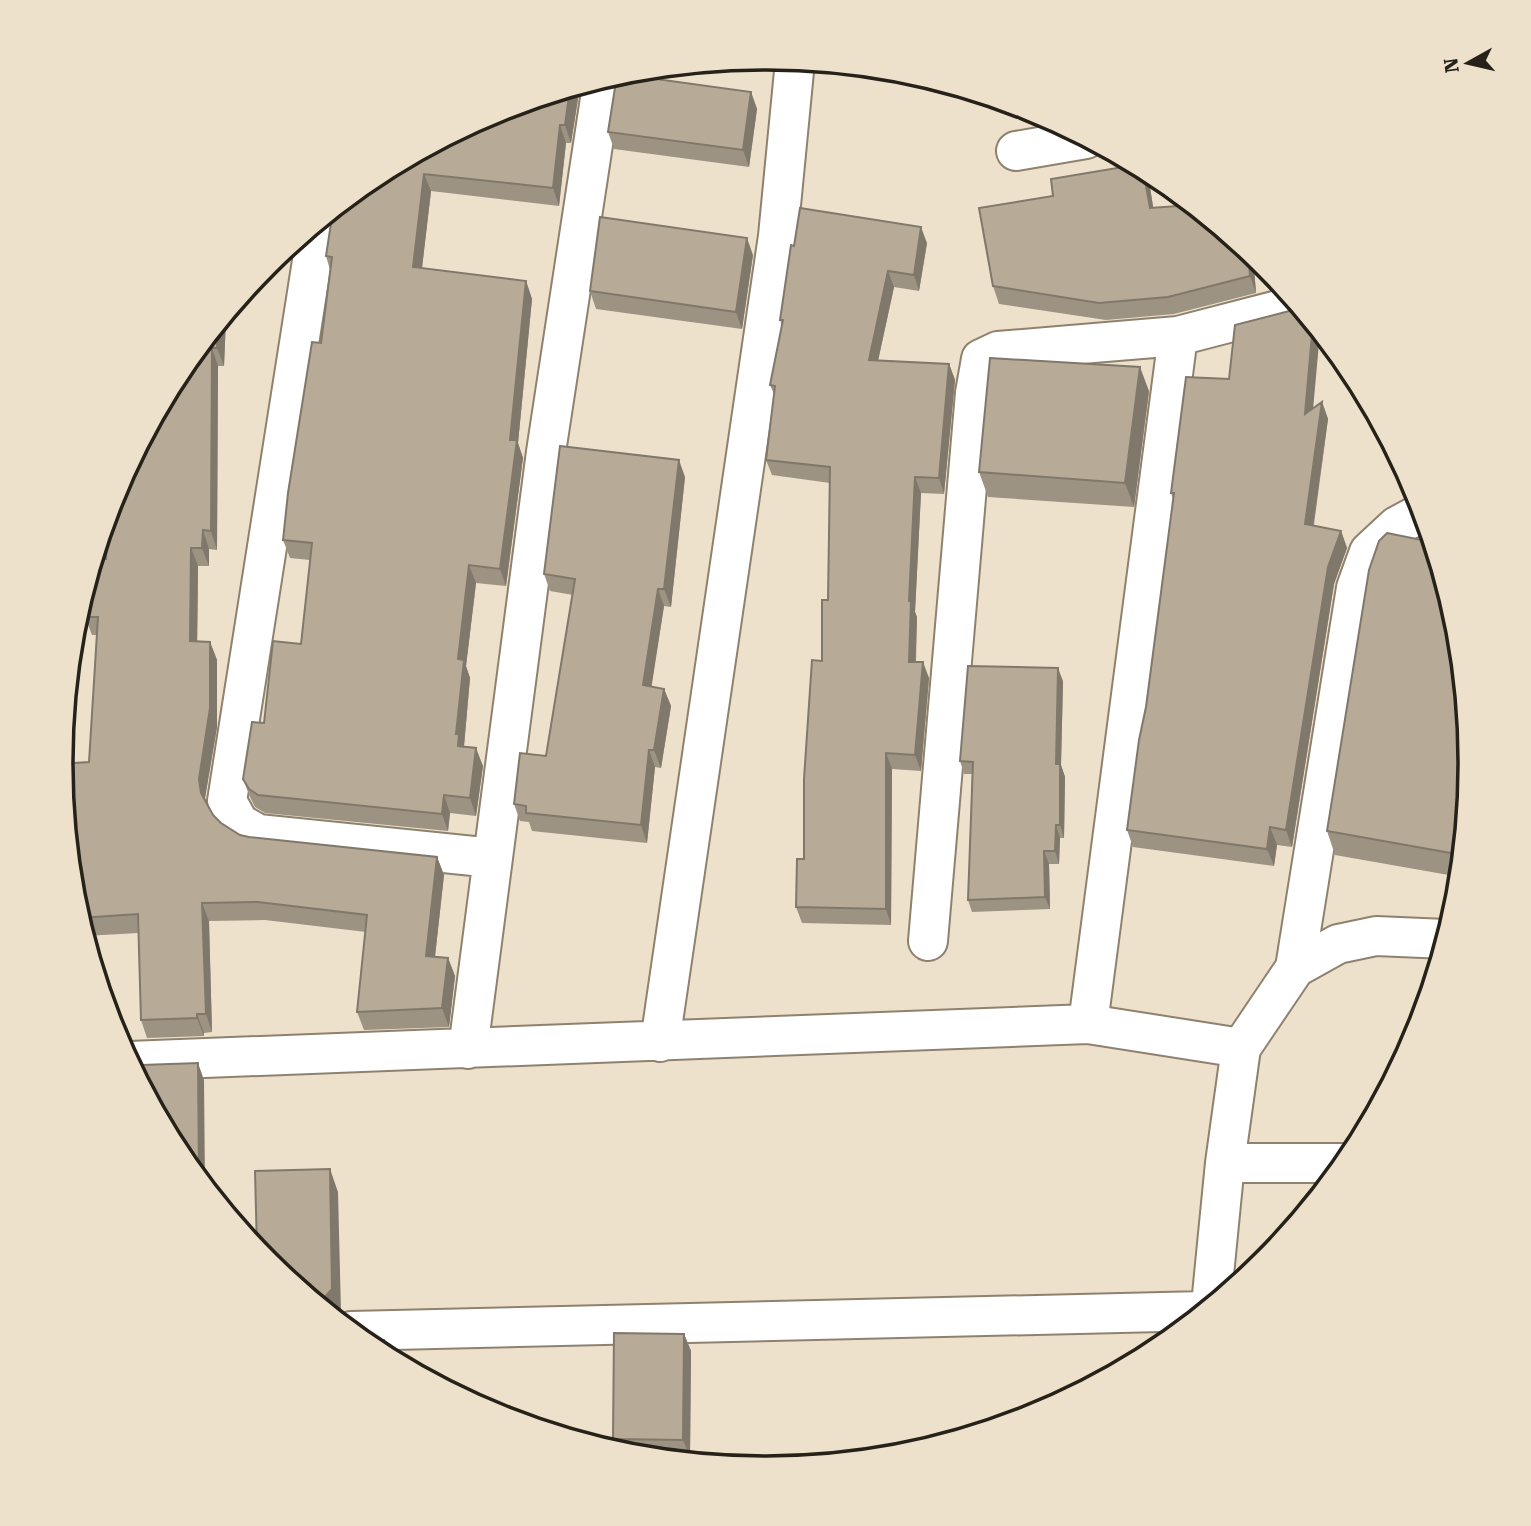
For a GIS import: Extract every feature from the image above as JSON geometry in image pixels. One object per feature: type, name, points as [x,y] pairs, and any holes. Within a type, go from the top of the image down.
[{"type":"street","points":[[660,1042],[778,236],[794,71]]},
{"type":"street","points":[[468,1049],[545,452],[601,90]]},
{"type":"street","points":[[1016,151],[1073,141]]},
{"type":"street","points":[[316,236],[227,801],[239,823],[258,834],[493,858]]},
{"type":"street","points":[[928,941],[975,393],[981,359],[998,351],[1178,336],[1287,307]]},
{"type":"street","points":[[1088,1024],[1178,336]]},
{"type":"street","points":[[1212,1292],[1225,1163],[1241,1048],[1294,968],[1356,588],[1369,552],[1397,526],[1413,517]]},
{"type":"street","points":[[1294,968],[1338,944],[1376,936],[1436,939]]},
{"type":"street","points":[[140,1061],[1088,1024],[1241,1048]]},
{"type":"street","points":[[1225,1163],[1331,1163]]},
{"type":"street","points":[[368,1331],[1189,1311]]},
{"type":"building","points":[[656,79],[751,92],[743,150],[608,132],[615,87]]},
{"type":"building","points":[[569,99],[565,125],[560,125],[553,188],[424,174],[413,267],[526,281],[510,440],[517,440],[500,569],[469,565],[458,659],[464,660],[456,734],[459,734],[458,746],[476,748],[470,798],[444,795],[442,814],[258,795],[249,789],[243,779],[252,722],[264,723],[273,641],[301,644],[312,543],[283,540],[312,342],[321,343],[332,257],[326,256],[331,224],[380,187],[459,141],[500,123]]},
{"type":"building","points":[[1119,168],[1146,184],[1150,208],[1177,206],[1249,267],[1250,276],[1168,297],[1099,303],[993,286],[979,208],[1053,196],[1051,179]]},
{"type":"building","points":[[800,208],[921,227],[914,275],[888,271],[869,360],[949,364],[939,478],[915,477],[909,662],[923,662],[915,755],[886,753],[886,909],[796,907],[797,859],[804,859],[804,779],[812,660],[822,661],[822,600],[828,600],[830,467],[766,460],[775,386],[770,385],[783,320],[780,320],[791,245],[794,246]]},
{"type":"building","points":[[600,217],[747,238],[736,312],[590,291]]},
{"type":"building","points":[[1291,311],[1312,337],[1305,414],[1322,402],[1305,524],[1341,531],[1328,567],[1286,830],[1270,827],[1267,849],[1127,830],[1174,493],[1171,493],[1186,377],[1229,379],[1235,325]]},
{"type":"building","points":[[217,339],[217,348],[212,348],[211,531],[203,530],[202,548],[191,548],[190,641],[210,642],[210,708],[199,779],[201,793],[213,815],[240,835],[437,857],[426,956],[448,958],[442,1008],[357,1012],[367,915],[258,902],[202,903],[206,1014],[197,1014],[197,1018],[141,1020],[138,914],[90,917],[78,853],[74,808],[73,763],[89,762],[98,617],[88,617],[103,559],[106,559],[109,540],[144,456],[165,416]]},
{"type":"building","points":[[990,358],[1140,367],[1125,483],[979,472]]},
{"type":"building","points":[[560,446],[679,460],[664,589],[658,589],[643,685],[664,689],[654,750],[649,750],[641,825],[526,813],[526,806],[514,804],[520,753],[546,756],[575,579],[544,574]]},
{"type":"building","points":[[1387,533],[1422,540],[1435,584],[1453,673],[1457,718],[1457,808],[1453,853],[1327,831],[1369,570],[1379,541]]},
{"type":"building","points":[[968,666],[1058,668],[1056,764],[1060,764],[1060,825],[1056,825],[1055,851],[1044,851],[1045,897],[968,900],[973,762],[960,761]]},
{"type":"building","points":[[198,1063],[199,1161],[165,1109],[142,1065]]},
{"type":"building","points":[[330,1169],[332,1289],[325,1297],[257,1233],[255,1171]]},
{"type":"building","points":[[614,1333],[684,1334],[683,1440],[613,1439]]}]
